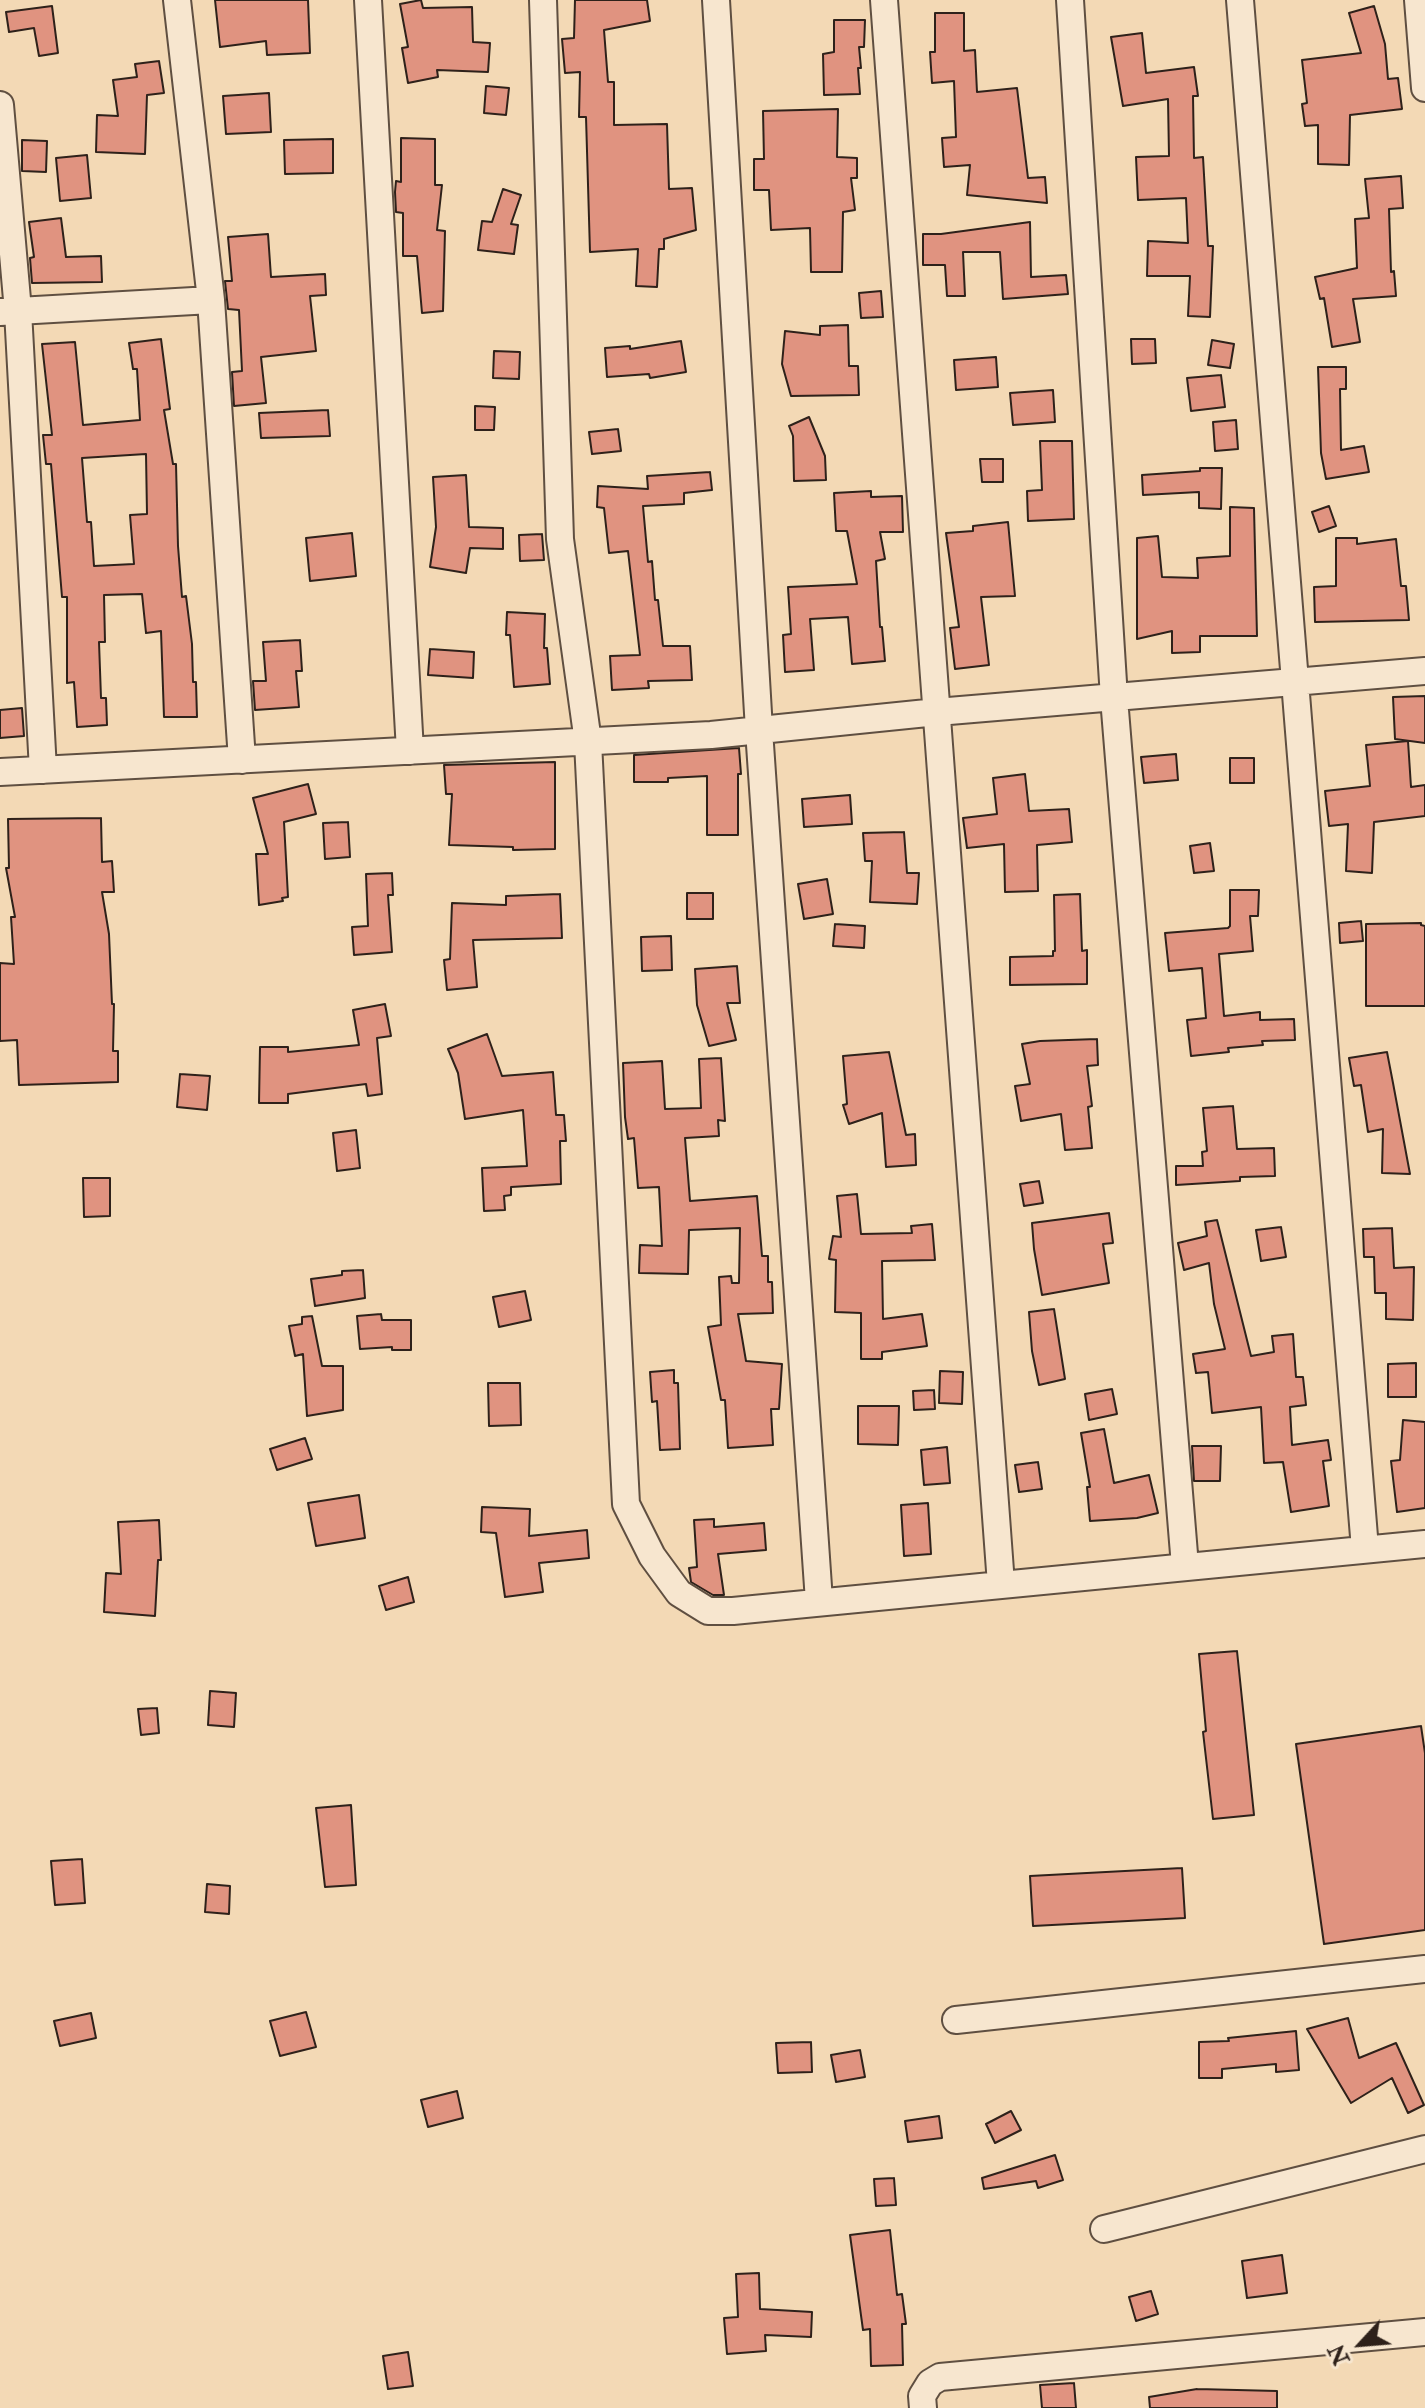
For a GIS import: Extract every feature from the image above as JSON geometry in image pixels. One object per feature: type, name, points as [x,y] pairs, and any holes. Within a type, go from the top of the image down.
[{"type":"street","points":[[177,0],[211,300],[242,760]]},
{"type":"street","points":[[368,0],[410,751]]},
{"type":"street","points":[[543,0],[560,539],[588,742],[626,1504],[652,1556],[679,1593],[708,1611],[733,1611],[1425,1544]]},
{"type":"street","points":[[716,0],[759,730],[819,1601]]},
{"type":"street","points":[[884,0],[1001,1584]]},
{"type":"street","points":[[1070,0],[1114,698],[1185,1566]]},
{"type":"street","points":[[1240,0],[1365,1549]]},
{"type":"street","points":[[1418,0],[1425,88]]},
{"type":"street","points":[[0,105],[9,311],[43,770]]},
{"type":"street","points":[[9,311],[211,300]]},
{"type":"street","points":[[0,772],[588,742],[759,730],[1425,671]]},
{"type":"street","points":[[956,2020],[1425,1969]]},
{"type":"street","points":[[1104,2229],[1425,2149]]},
{"type":"street","points":[[923,2408],[922,2396],[930,2383],[940,2377],[1425,2332]]},
{"type":"building","points":[[215,0],[308,0],[310,53],[267,55],[266,41],[220,47]]},
{"type":"building","points":[[421,0],[423,8],[472,7],[473,42],[490,43],[488,72],[437,70],[438,77],[408,83],[402,48],[408,47],[400,4]]},
{"type":"building","points":[[575,0],[647,0],[650,21],[604,30],[608,82],[614,82],[614,125],[667,124],[669,189],[692,188],[696,230],[664,239],[664,249],[659,249],[657,287],[636,286],[638,249],[590,252],[586,117],[579,117],[580,72],[565,73],[562,39],[574,38]]},
{"type":"building","points":[[52,6],[58,53],[39,56],[34,28],[9,32],[6,12]]},
{"type":"building","points":[[1374,6],[1385,44],[1388,79],[1398,78],[1402,109],[1350,115],[1349,165],[1318,164],[1318,125],[1305,126],[1302,104],[1307,103],[1302,60],[1361,53],[1349,13]]},
{"type":"building","points":[[935,13],[964,13],[964,51],[975,50],[977,92],[1017,88],[1028,178],[1045,177],[1047,203],[967,195],[970,165],[944,167],[942,138],[956,137],[954,81],[932,83],[930,52],[935,52]]},
{"type":"building","points":[[834,20],[865,20],[864,47],[859,47],[860,94],[824,95],[823,54],[834,52]]},
{"type":"building","points":[[1142,33],[1146,73],[1194,67],[1198,96],[1193,96],[1194,158],[1203,157],[1208,246],[1213,246],[1210,317],[1188,316],[1190,276],[1147,276],[1148,241],[1188,243],[1186,198],[1138,200],[1136,157],[1169,156],[1168,99],[1123,106],[1111,37]]},
{"type":"building","points":[[159,61],[164,93],[147,95],[145,154],[96,152],[97,115],[118,116],[113,80],[137,77],[135,64]]},
{"type":"building","points":[[486,86],[509,88],[506,115],[484,113]]},
{"type":"building","points":[[269,93],[271,132],[226,134],[223,96]]},
{"type":"building","points":[[838,109],[837,157],[857,158],[857,178],[851,178],[855,210],[843,212],[842,272],[811,272],[810,228],[771,230],[769,190],[754,190],[754,159],[764,159],[763,111]]},
{"type":"building","points":[[401,138],[435,139],[435,185],[442,185],[437,230],[445,231],[443,311],[422,313],[417,256],[403,256],[403,213],[396,212],[395,192],[396,181],[401,182]]},
{"type":"building","points":[[333,139],[333,173],[285,174],[284,140]]},
{"type":"building","points":[[22,140],[47,141],[46,172],[22,171]]},
{"type":"building","points":[[87,155],[91,198],[60,201],[56,158]]},
{"type":"building","points":[[1401,176],[1403,208],[1389,209],[1391,272],[1394,271],[1396,296],[1353,299],[1360,342],[1332,347],[1324,298],[1320,299],[1315,277],[1357,268],[1355,219],[1369,218],[1365,179]]},
{"type":"building","points":[[503,189],[521,195],[511,224],[518,225],[514,254],[478,250],[482,221],[492,222]]},
{"type":"building","points":[[61,218],[66,257],[101,256],[102,282],[32,283],[30,258],[34,257],[29,222]]},
{"type":"building","points":[[1030,222],[1031,277],[1066,275],[1068,294],[1003,299],[1000,252],[963,252],[965,296],[947,296],[945,265],[923,265],[923,234]]},
{"type":"building","points":[[268,234],[271,277],[325,274],[326,295],[310,296],[316,351],[261,357],[266,403],[234,406],[232,372],[242,371],[239,310],[228,309],[225,281],[232,281],[228,237]]},
{"type":"building","points":[[881,291],[883,317],[861,318],[859,293]]},
{"type":"building","points":[[848,325],[849,366],[858,366],[859,395],[791,396],[782,364],[785,331],[820,335],[820,326]]},
{"type":"building","points":[[161,339],[170,409],[164,410],[173,464],[176,464],[182,597],[186,596],[197,717],[164,717],[161,631],[146,633],[142,594],[104,595],[105,642],[99,642],[101,698],[106,698],[107,725],[77,727],[74,682],[67,683],[67,597],[62,597],[51,464],[46,464],[43,435],[52,435],[42,344],[75,342],[83,425],[140,420],[137,369],[133,369],[129,343]],"holes":[[[146,454],[147,514],[130,515],[134,564],[94,566],[82,458]]]},
{"type":"building","points":[[1131,339],[1155,339],[1156,363],[1132,364]]},
{"type":"building","points":[[1212,340],[1234,344],[1230,368],[1208,365]]},
{"type":"building","points":[[681,341],[686,372],[650,378],[649,374],[607,377],[605,348],[630,346],[630,349]]},
{"type":"building","points":[[494,351],[520,352],[519,379],[493,378]]},
{"type":"building","points":[[996,357],[998,387],[956,390],[954,360]]},
{"type":"building","points":[[1318,367],[1346,367],[1346,389],[1340,389],[1341,450],[1364,446],[1369,472],[1326,479],[1321,453]]},
{"type":"building","points":[[1221,375],[1225,407],[1191,411],[1187,378]]},
{"type":"building","points":[[1053,390],[1055,422],[1013,425],[1010,393]]},
{"type":"building","points":[[475,406],[495,407],[494,430],[475,430]]},
{"type":"building","points":[[328,410],[330,436],[261,438],[259,413]]},
{"type":"building","points":[[809,417],[825,456],[826,480],[794,481],[793,436],[789,426]]},
{"type":"building","points":[[1236,420],[1238,449],[1215,451],[1213,422]]},
{"type":"building","points":[[618,429],[621,451],[592,454],[589,432]]},
{"type":"building","points":[[1040,441],[1072,441],[1074,519],[1028,521],[1027,491],[1042,490]]},
{"type":"building","points":[[980,459],[1003,459],[1003,482],[982,482]]},
{"type":"building","points":[[1200,468],[1222,468],[1221,509],[1199,508],[1199,492],[1143,495],[1142,475],[1200,471]]},
{"type":"building","points":[[710,472],[712,490],[684,493],[684,504],[643,506],[648,562],[652,561],[663,646],[690,646],[692,680],[648,681],[649,688],[612,690],[610,656],[640,655],[628,551],[609,553],[604,508],[597,507],[598,486],[648,489],[647,476]]},
{"type":"building","points":[[466,475],[469,527],[503,528],[503,549],[470,548],[466,573],[430,567],[436,527],[433,477]]},
{"type":"building","points":[[871,491],[871,497],[902,496],[903,532],[880,532],[885,559],[876,561],[885,661],[852,664],[848,617],[810,619],[814,670],[785,672],[783,635],[791,634],[788,587],[857,584],[847,531],[836,531],[834,493]]},
{"type":"building","points":[[1329,506],[1336,526],[1319,532],[1312,512]]},
{"type":"building","points":[[1230,507],[1254,508],[1257,636],[1200,636],[1200,652],[1172,653],[1172,631],[1137,639],[1137,538],[1158,536],[1162,577],[1198,578],[1197,558],[1230,556]]},
{"type":"building","points":[[1008,522],[1015,596],[981,597],[989,665],[955,669],[950,628],[959,627],[946,533],[973,531],[973,526]]},
{"type":"building","points":[[352,533],[356,576],[310,581],[306,538]]},
{"type":"building","points":[[542,534],[544,560],[520,561],[519,535]]},
{"type":"building","points":[[1336,538],[1357,538],[1357,544],[1396,539],[1401,586],[1406,586],[1409,620],[1315,622],[1314,587],[1336,586]]},
{"type":"building","points":[[507,612],[545,614],[544,648],[547,648],[550,684],[514,687],[510,635],[506,635]]},
{"type":"building","points":[[300,640],[302,671],[296,671],[299,707],[255,710],[253,681],[266,681],[263,642]]},
{"type":"building","points":[[430,649],[474,652],[473,678],[428,675]]},
{"type":"building","points":[[1425,696],[1425,743],[1395,739],[1393,697]]},
{"type":"building","points":[[22,708],[24,736],[0,738],[0,710]]},
{"type":"building","points":[[1408,741],[1411,787],[1425,785],[1425,816],[1374,822],[1372,873],[1346,871],[1348,824],[1329,826],[1325,791],[1370,786],[1366,745]]},
{"type":"building","points":[[739,748],[738,835],[707,835],[707,776],[668,778],[668,782],[634,782],[634,755]]},
{"type":"building","points":[[1176,754],[1178,780],[1144,783],[1141,757]]},
{"type":"building","points":[[1230,758],[1254,758],[1254,783],[1230,783]]},
{"type":"building","points":[[555,762],[555,849],[513,850],[513,847],[449,845],[452,794],[446,794],[444,765]]},
{"type":"building","points":[[1025,774],[1029,811],[1069,809],[1072,842],[1037,845],[1038,891],[1005,892],[1004,844],[967,848],[963,818],[997,814],[993,778]]},
{"type":"building","points":[[308,784],[316,814],[284,822],[288,897],[282,898],[283,901],[259,905],[256,854],[268,854],[253,798]]},
{"type":"building","points":[[850,795],[852,824],[804,827],[802,799]]},
{"type":"building","points":[[101,818],[102,862],[112,861],[114,892],[102,892],[109,934],[114,1004],[113,1051],[118,1051],[118,1082],[19,1085],[17,1040],[0,1041],[0,963],[14,964],[11,917],[15,917],[6,868],[9,868],[8,819]]},
{"type":"building","points":[[348,822],[350,857],[325,859],[323,823]]},
{"type":"building","points":[[904,832],[907,873],[919,873],[917,904],[870,902],[872,861],[865,861],[863,833]]},
{"type":"building","points":[[1210,843],[1214,871],[1194,873],[1190,846]]},
{"type":"building","points":[[392,873],[393,895],[388,895],[392,952],[354,955],[352,927],[368,926],[366,874]]},
{"type":"building","points":[[827,879],[833,914],[804,919],[798,884]]},
{"type":"building","points":[[1230,890],[1259,890],[1258,916],[1250,916],[1253,951],[1219,954],[1224,1016],[1260,1012],[1260,1020],[1294,1019],[1295,1040],[1262,1041],[1263,1045],[1191,1056],[1187,1020],[1206,1018],[1202,968],[1169,971],[1165,933],[1228,928]]},
{"type":"building","points":[[687,893],[713,893],[713,919],[687,919]]},
{"type":"building","points":[[560,894],[562,938],[473,940],[477,987],[447,990],[444,960],[450,959],[452,903],[506,905],[506,896]]},
{"type":"building","points":[[1080,894],[1082,951],[1087,950],[1087,984],[1010,985],[1010,957],[1053,956],[1054,895]]},
{"type":"building","points":[[1361,921],[1363,941],[1340,943],[1339,923]]},
{"type":"building","points":[[1421,923],[1425,926],[1425,1006],[1366,1006],[1366,924]]},
{"type":"building","points":[[835,924],[865,926],[864,948],[833,946]]},
{"type":"building","points":[[671,936],[672,970],[642,971],[641,937]]},
{"type":"building","points":[[737,966],[740,1003],[727,1003],[736,1040],[709,1046],[697,1005],[695,969]]},
{"type":"building","points":[[385,1004],[391,1036],[377,1038],[382,1094],[368,1096],[366,1084],[288,1094],[288,1103],[259,1103],[260,1047],[288,1047],[288,1052],[359,1045],[353,1010]]},
{"type":"building","points":[[487,1034],[502,1076],[553,1072],[556,1115],[564,1115],[566,1141],[560,1141],[561,1184],[511,1187],[511,1195],[504,1196],[505,1210],[484,1211],[482,1168],[527,1166],[523,1110],[465,1119],[458,1073],[448,1049]]},
{"type":"building","points":[[1097,1039],[1098,1065],[1087,1066],[1092,1106],[1088,1107],[1092,1148],[1065,1150],[1061,1114],[1021,1121],[1015,1086],[1030,1084],[1022,1044]]},
{"type":"building","points":[[889,1052],[906,1135],[915,1134],[916,1165],[886,1167],[882,1113],[849,1124],[843,1105],[847,1104],[843,1056]]},
{"type":"building","points":[[1387,1052],[1410,1174],[1382,1173],[1383,1129],[1368,1132],[1361,1085],[1354,1086],[1349,1058]]},
{"type":"building","points":[[721,1058],[725,1121],[718,1120],[719,1136],[685,1138],[690,1201],[757,1196],[762,1256],[768,1256],[768,1282],[772,1282],[773,1313],[738,1314],[746,1361],[782,1364],[779,1409],[771,1409],[773,1445],[728,1448],[725,1400],[721,1400],[708,1327],[721,1325],[719,1277],[731,1276],[732,1283],[739,1283],[740,1228],[689,1230],[688,1274],[639,1273],[640,1245],[662,1246],[659,1187],[638,1188],[634,1138],[628,1139],[625,1117],[623,1063],[662,1061],[665,1109],[701,1108],[699,1059]]},
{"type":"building","points":[[180,1074],[210,1076],[207,1110],[177,1107]]},
{"type":"building","points":[[1233,1106],[1237,1149],[1274,1148],[1275,1176],[1176,1185],[1176,1166],[1203,1166],[1202,1152],[1207,1151],[1203,1108]]},
{"type":"building","points":[[356,1130],[360,1168],[337,1171],[333,1133]]},
{"type":"building","points":[[83,1178],[110,1178],[110,1216],[84,1217]]},
{"type":"building","points":[[1039,1181],[1043,1203],[1024,1206],[1020,1184]]},
{"type":"building","points":[[857,1194],[861,1234],[912,1233],[911,1226],[932,1224],[935,1260],[882,1261],[883,1319],[922,1314],[927,1346],[882,1352],[882,1359],[861,1359],[861,1313],[835,1312],[836,1260],[829,1259],[833,1236],[841,1237],[837,1196]]},
{"type":"building","points":[[1109,1213],[1113,1243],[1103,1244],[1109,1283],[1042,1295],[1032,1223]]},
{"type":"building","points":[[1217,1220],[1251,1356],[1274,1352],[1272,1336],[1293,1334],[1296,1377],[1303,1377],[1306,1405],[1290,1407],[1292,1445],[1328,1440],[1331,1460],[1323,1461],[1329,1506],[1291,1512],[1283,1462],[1264,1463],[1261,1407],[1212,1413],[1208,1372],[1196,1373],[1193,1354],[1225,1349],[1214,1304],[1209,1263],[1184,1270],[1178,1243],[1207,1236],[1205,1222]]},
{"type":"building","points":[[1281,1227],[1286,1257],[1261,1261],[1256,1230]]},
{"type":"building","points":[[1392,1228],[1394,1268],[1414,1267],[1413,1320],[1386,1319],[1386,1293],[1375,1293],[1374,1257],[1364,1257],[1363,1229]]},
{"type":"building","points":[[363,1270],[365,1298],[315,1306],[311,1279],[342,1275],[342,1271]]},
{"type":"building","points":[[525,1291],[531,1320],[499,1327],[493,1297]]},
{"type":"building","points":[[1054,1309],[1065,1379],[1039,1385],[1029,1312]]},
{"type":"building","points":[[381,1314],[382,1320],[411,1320],[411,1350],[392,1350],[392,1347],[360,1349],[357,1316]]},
{"type":"building","points":[[312,1316],[322,1366],[343,1366],[343,1410],[307,1416],[303,1354],[295,1356],[289,1326],[302,1324],[302,1317]]},
{"type":"building","points":[[1416,1363],[1416,1397],[1388,1397],[1388,1364]]},
{"type":"building","points":[[674,1370],[674,1383],[678,1383],[680,1449],[660,1450],[657,1401],[652,1402],[650,1372]]},
{"type":"building","points":[[940,1371],[963,1372],[962,1404],[939,1403]]},
{"type":"building","points":[[488,1383],[520,1383],[521,1425],[489,1426]]},
{"type":"building","points":[[1112,1389],[1117,1414],[1089,1420],[1085,1394]]},
{"type":"building","points":[[934,1390],[935,1409],[914,1410],[913,1391]]},
{"type":"building","points":[[858,1406],[899,1406],[898,1445],[858,1444]]},
{"type":"building","points":[[1403,1420],[1425,1422],[1425,1508],[1397,1512],[1391,1461],[1400,1460]]},
{"type":"building","points":[[1104,1429],[1114,1483],[1149,1475],[1158,1513],[1137,1518],[1090,1521],[1087,1487],[1090,1487],[1081,1433]]},
{"type":"building","points":[[305,1438],[312,1459],[277,1470],[270,1449]]},
{"type":"building","points":[[1192,1446],[1221,1446],[1220,1481],[1194,1481]]},
{"type":"building","points":[[947,1447],[950,1483],[924,1485],[921,1450]]},
{"type":"building","points":[[1038,1462],[1042,1489],[1019,1492],[1015,1465]]},
{"type":"building","points":[[359,1495],[365,1538],[316,1546],[308,1503]]},
{"type":"building","points":[[928,1503],[931,1554],[904,1556],[901,1505]]},
{"type":"building","points":[[482,1507],[530,1509],[529,1536],[587,1530],[589,1558],[539,1563],[543,1592],[505,1597],[496,1533],[481,1532]]},
{"type":"building","points":[[714,1519],[714,1527],[764,1523],[766,1550],[718,1554],[724,1595],[713,1595],[691,1582],[689,1568],[697,1567],[694,1520]]},
{"type":"building","points":[[159,1520],[161,1560],[158,1560],[155,1616],[104,1612],[106,1573],[121,1574],[118,1522]]},
{"type":"building","points":[[408,1577],[414,1602],[386,1610],[379,1586]]},
{"type":"building","points":[[1237,1651],[1254,1815],[1213,1819],[1203,1732],[1206,1731],[1199,1654]]},
{"type":"building","points":[[210,1691],[236,1693],[234,1727],[208,1725]]},
{"type":"building","points":[[157,1708],[159,1733],[141,1735],[138,1709]]},
{"type":"building","points":[[1421,1726],[1425,1753],[1425,1930],[1324,1944],[1296,1744]]},
{"type":"building","points":[[351,1805],[356,1885],[325,1887],[316,1808]]},
{"type":"building","points":[[82,1859],[85,1903],[55,1905],[51,1861]]},
{"type":"building","points":[[1182,1868],[1185,1918],[1033,1926],[1030,1876]]},
{"type":"building","points":[[207,1884],[230,1886],[229,1914],[205,1912]]},
{"type":"building","points":[[306,2012],[316,2047],[280,2056],[270,2021]]},
{"type":"building","points":[[91,2013],[96,2038],[60,2046],[54,2021]]},
{"type":"building","points":[[1348,2018],[1359,2058],[1396,2043],[1424,2105],[1408,2113],[1392,2078],[1351,2103],[1307,2029]]},
{"type":"building","points":[[1296,2031],[1299,2070],[1276,2072],[1276,2064],[1222,2069],[1222,2078],[1199,2078],[1199,2042]]},
{"type":"building","points":[[811,2042],[812,2072],[778,2073],[776,2043]]},
{"type":"building","points":[[860,2050],[865,2077],[836,2082],[831,2055]]},
{"type":"building","points":[[457,2091],[463,2118],[428,2127],[421,2100]]},
{"type":"building","points":[[1011,2111],[1021,2130],[995,2143],[986,2124]]},
{"type":"building","points":[[939,2116],[942,2138],[908,2142],[905,2121]]},
{"type":"building","points":[[1055,2155],[1063,2180],[1038,2188],[1036,2181],[984,2189],[982,2178]]},
{"type":"building","points":[[894,2178],[896,2205],[876,2206],[874,2179]]},
{"type":"building","points":[[890,2230],[897,2295],[902,2294],[906,2324],[902,2324],[903,2365],[871,2366],[870,2329],[863,2330],[850,2235]]},
{"type":"building","points":[[1282,2255],[1287,2293],[1247,2298],[1242,2261]]},
{"type":"building","points":[[759,2273],[760,2309],[812,2312],[811,2337],[765,2335],[766,2351],[727,2354],[724,2318],[738,2317],[736,2274]]},
{"type":"building","points":[[1151,2291],[1158,2314],[1136,2321],[1129,2297]]},
{"type":"building","points":[[408,2352],[413,2386],[388,2389],[383,2356]]},
{"type":"building","points":[[1074,2383],[1076,2408],[1042,2408],[1040,2385]]},
{"type":"building","points":[[1197,2389],[1277,2391],[1277,2408],[1150,2408],[1149,2397]]}]
